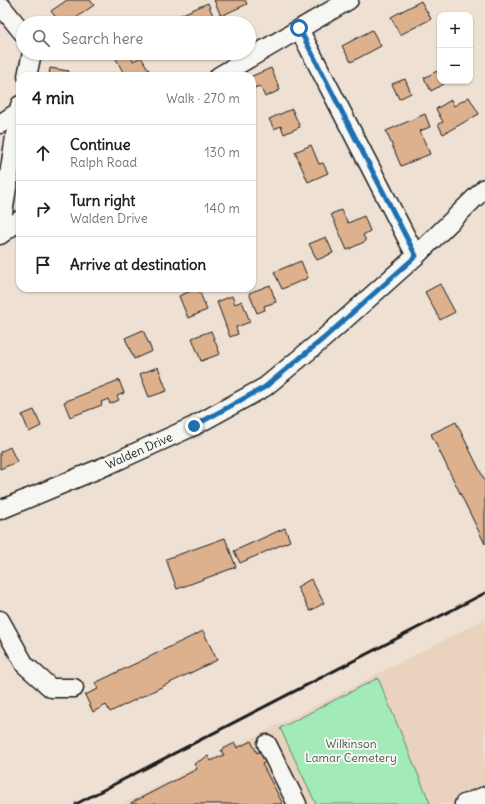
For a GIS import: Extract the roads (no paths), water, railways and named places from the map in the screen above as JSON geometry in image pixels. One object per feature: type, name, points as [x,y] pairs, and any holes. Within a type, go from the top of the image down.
[{"type":"street","points":[[256,54],[349,0]]},
{"type":"street","points":[[5,5],[16,22]]},
{"type":"street","points":[[299,28],[416,256]]},
{"type":"street","points":[[28,72],[30,60]]},
{"type":"street","points":[[226,72],[246,60]]},
{"type":"street","points":[[0,124],[16,111]]},
{"type":"street","points":[[0,232],[3,189],[16,124]]},
{"type":"street","name":"Walden Drive","points":[[0,510],[194,426],[265,387],[323,339],[416,256],[485,188]]},
{"type":"street","points":[[0,235],[16,223]]},
{"type":"street","points":[[0,620],[25,666],[51,688],[74,688]]},
{"type":"street","points":[[267,744],[297,804]]},
{"type":"street","points":[[464,804],[485,796]]},
{"type":"railway","points":[[76,804],[485,593]]},
{"type":"park label","name":"Wilkinson Lamar Cemetery","points":[[351,751]]}]
